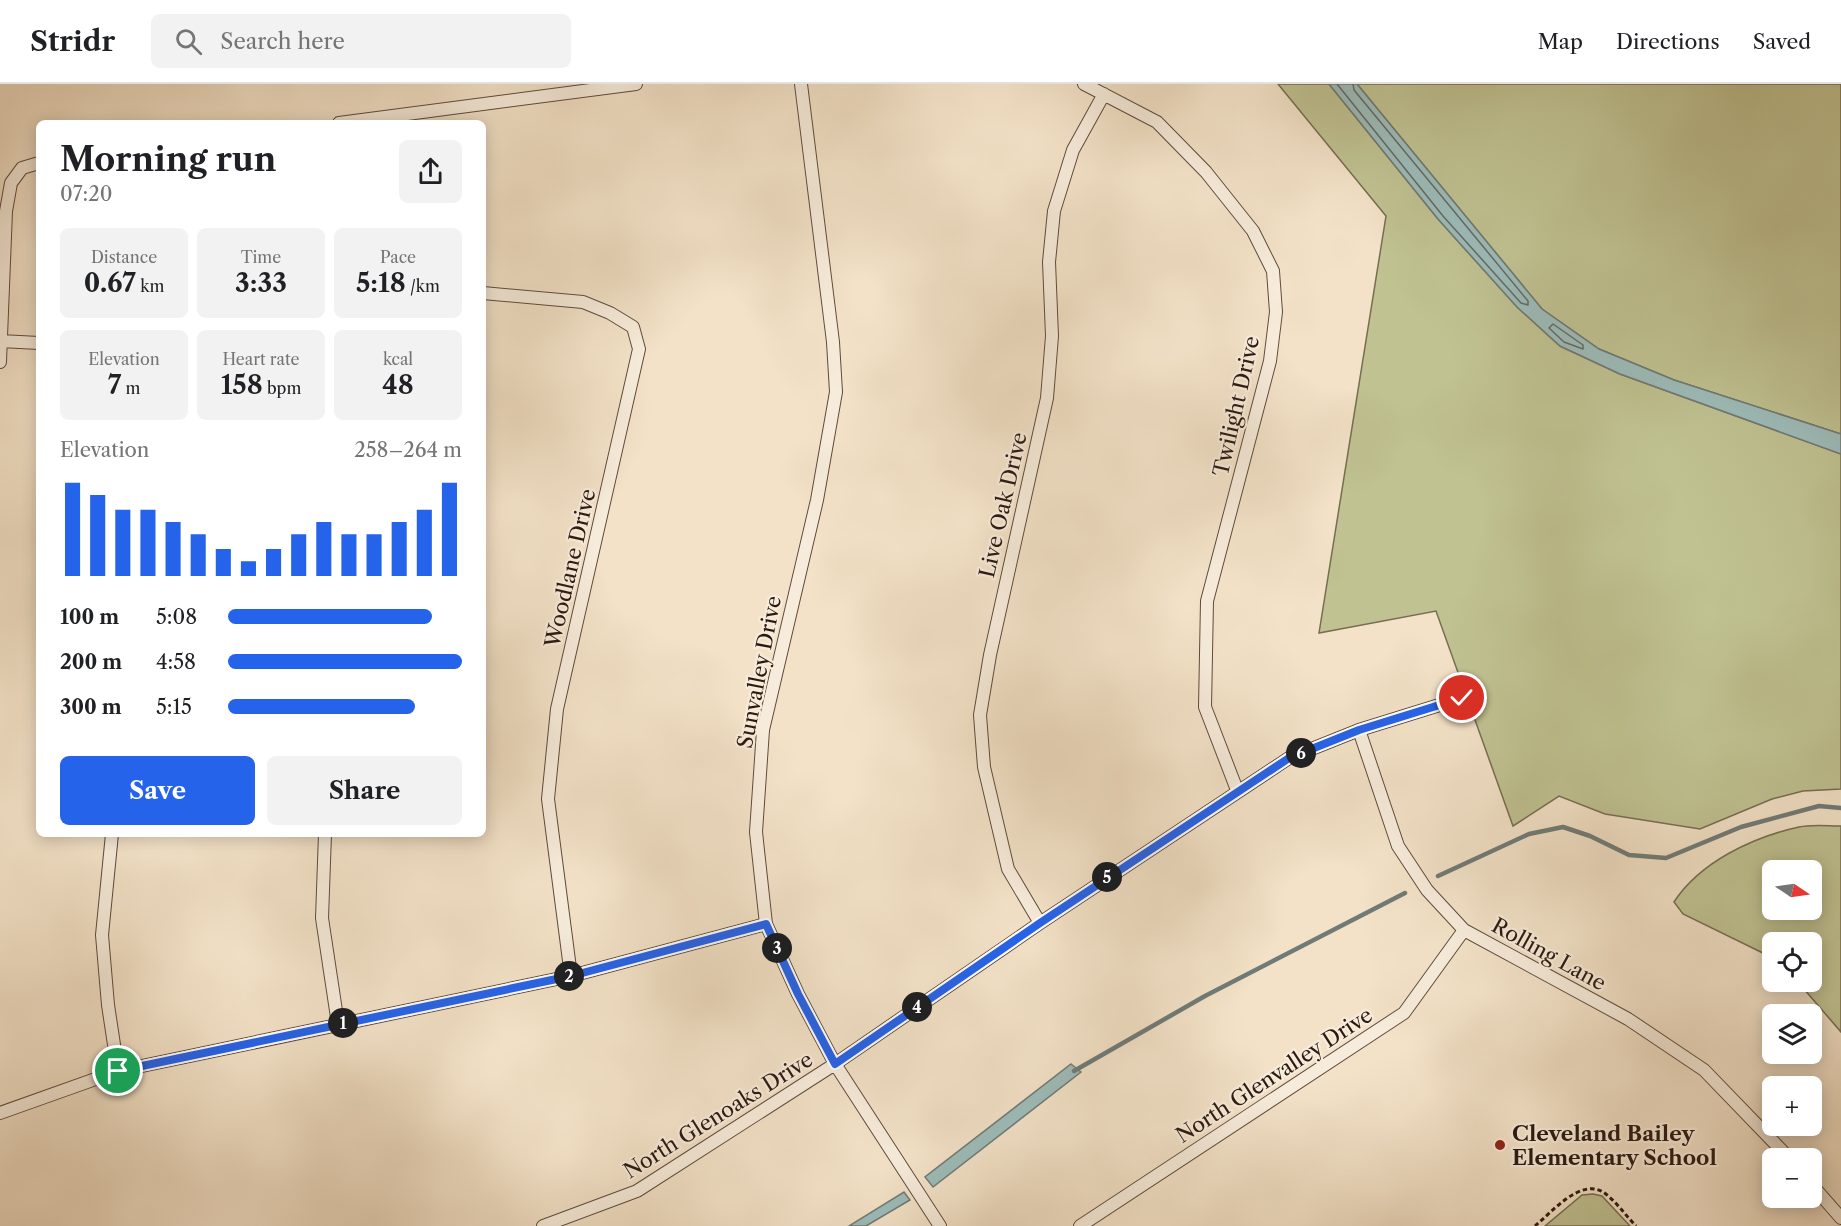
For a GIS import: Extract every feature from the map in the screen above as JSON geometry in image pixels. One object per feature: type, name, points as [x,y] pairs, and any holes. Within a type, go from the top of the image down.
[{"type":"street","points":[[386,120],[636,84]]},
{"type":"street","name":"Sunvalley Drive","points":[[801,84],[833,342],[836,392],[817,500],[763,730],[756,832],[766,924],[798,994],[835,1064],[940,1226]]},
{"type":"street","name":"Twilight Drive","points":[[1084,84],[1157,122],[1206,172],[1253,231],[1273,271],[1276,312],[1270,361],[1207,601],[1205,707],[1237,790]]},
{"type":"street","name":"Live Oak Drive","points":[[1040,923],[1008,869],[984,767],[980,715],[990,655],[1047,398],[1052,336],[1049,262],[1054,211],[1073,150],[1104,94]]},
{"type":"street","points":[[0,362],[6,211],[11,183],[22,168],[36,164]]},
{"type":"street","name":"Woodlane Drive","points":[[486,293],[583,302],[610,313],[633,327],[639,349],[560,698],[555,732],[548,799],[571,976]]},
{"type":"street","points":[[1,341],[36,343]]},
{"type":"street","name":"North Glenoaks Drive","points":[[543,1226],[637,1191],[835,1064],[1237,790],[1289,758],[1359,730],[1462,698]]},
{"type":"street","name":"Rolling Lane","points":[[1359,730],[1398,846],[1427,890],[1464,930],[1628,1019],[1704,1070],[1779,1148]]},
{"type":"street","points":[[112,837],[102,935],[108,1005],[118,1071]]},
{"type":"street","points":[[326,837],[322,918],[338,1024]]},
{"type":"street","points":[[0,1113],[118,1071],[571,976],[766,924]]},
{"type":"street","name":"North Glenvalley Drive","points":[[1080,1226],[1404,1012],[1464,930]]},
{"type":"street","points":[[1822,1196],[1841,1218]]},
{"type":"path","points":[[1535,1226],[1575,1193],[1593,1188],[1603,1192],[1636,1226]]},
{"type":"green space","points":[[1278,84],[1329,84],[1438,219],[1517,307],[1560,346],[1620,374],[1841,454],[1841,789],[1803,791],[1772,799],[1700,829],[1605,814],[1559,796],[1513,826],[1436,611],[1319,633],[1386,216]]},
{"type":"green space","points":[[1357,84],[1841,84],[1841,434],[1674,380],[1599,349],[1542,309]]},
{"type":"green space","points":[[1815,825],[1841,826],[1841,1032],[1822,1010],[1822,1004],[1817,1004],[1806,992],[1822,992],[1822,932],[1762,932],[1762,953],[1683,914],[1674,902],[1698,875],[1729,853],[1781,831]]},
{"type":"green space","points":[[1582,1195],[1602,1196],[1630,1226],[1545,1226]]},
{"type":"water","points":[[1329,84],[1357,84],[1542,309],[1599,349],[1674,380],[1841,434],[1841,454],[1620,374],[1560,346],[1517,307],[1438,219]]},
{"type":"water","points":[[1071,1064],[1081,1072],[933,1187],[925,1177]]},
{"type":"water","points":[[904,1192],[910,1200],[866,1226],[849,1226]]},
{"type":"waterway","points":[[1438,876],[1529,834],[1563,827],[1590,836],[1629,855],[1666,858],[1741,827],[1819,806],[1841,808]]},
{"type":"waterway","points":[[1074,1071],[1205,996],[1405,893]]},
{"type":"place","name":"Cleveland Bailey Elementary School","points":[[1500,1145]]},
{"type":"route","points":[[118,1071],[571,976],[766,924],[798,994],[835,1064],[1237,790],[1289,758],[1359,730],[1462,698]]}]
